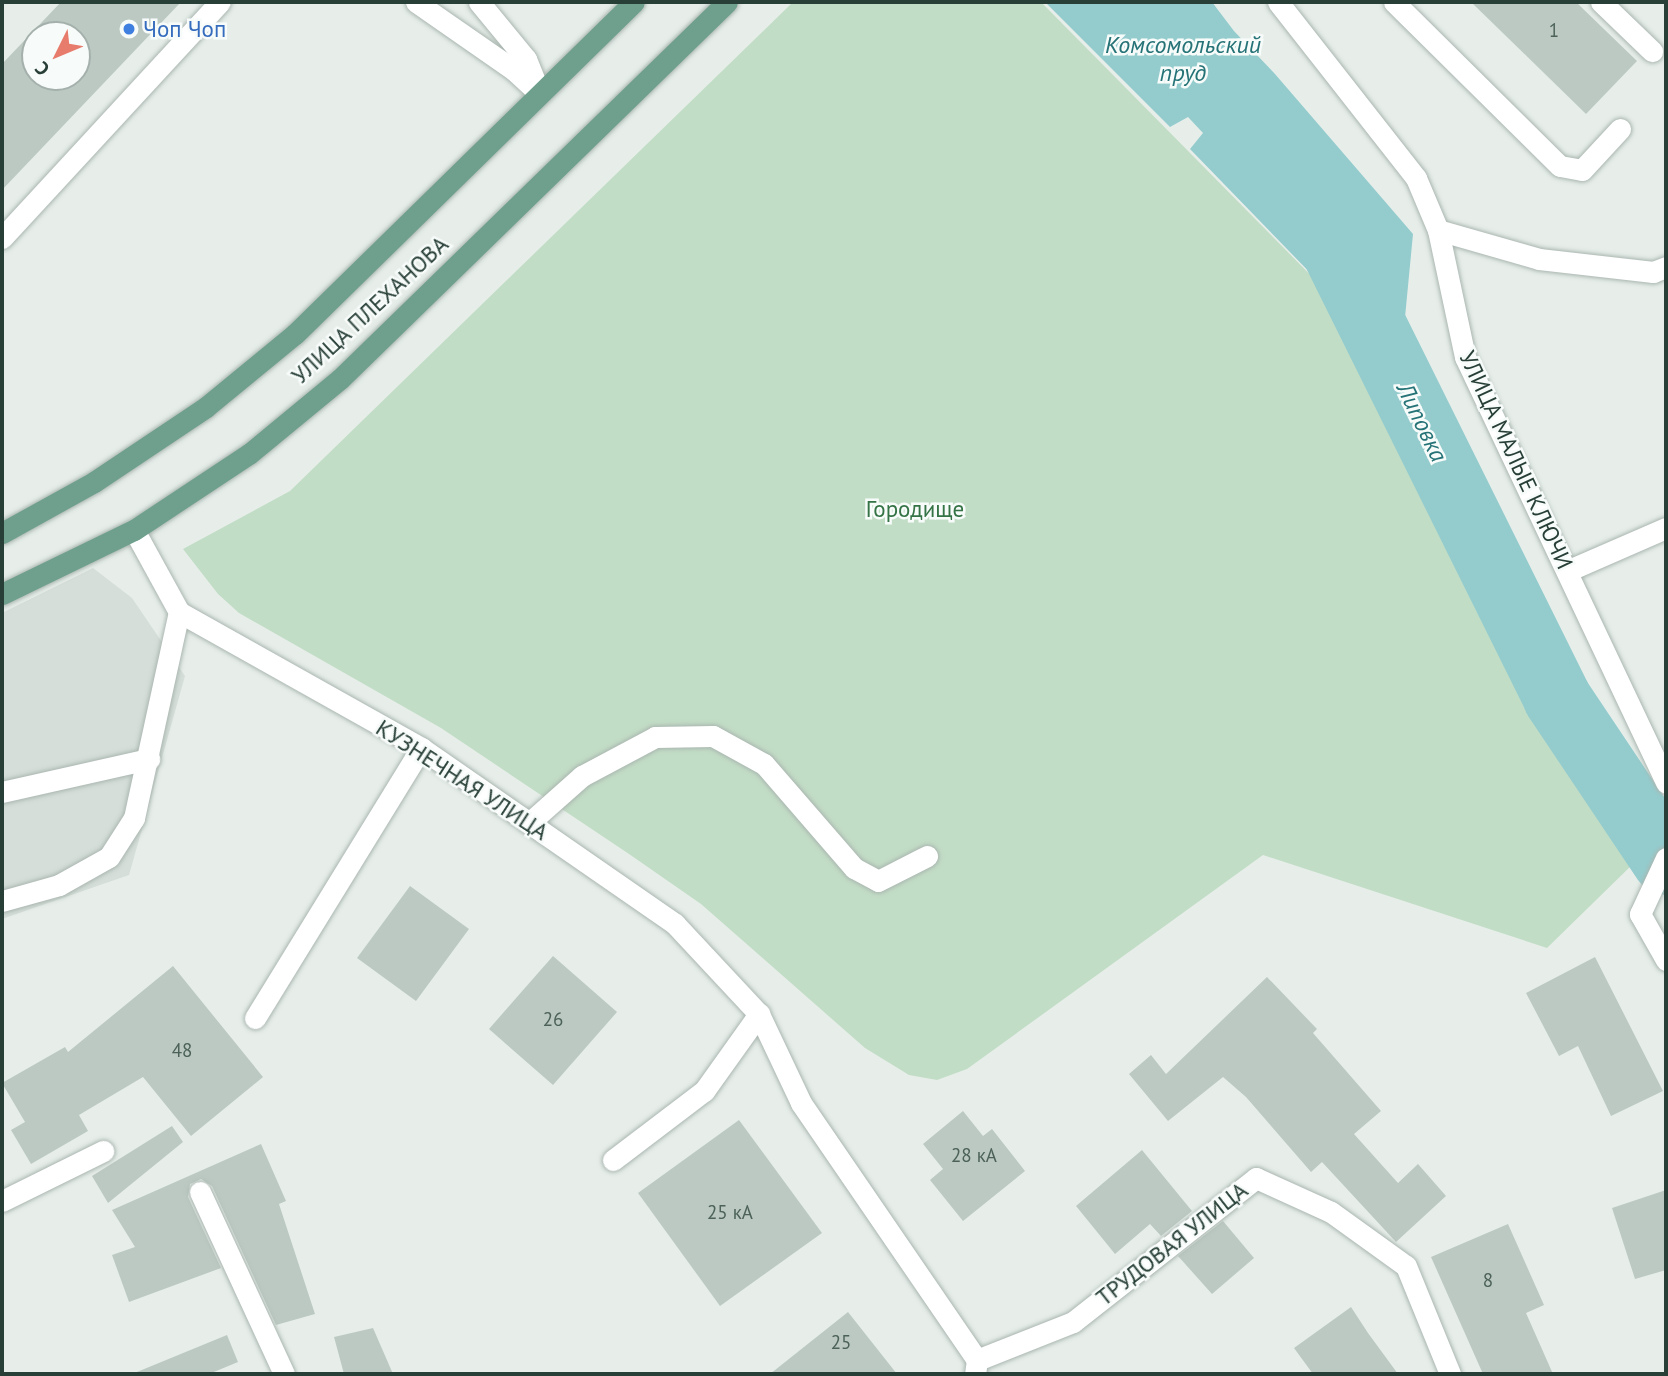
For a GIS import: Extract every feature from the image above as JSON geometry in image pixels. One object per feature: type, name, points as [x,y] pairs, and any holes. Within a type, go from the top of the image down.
[{"type":"main road","name":"УЛИЦА ПЛЕХАНОВА","points":[[2,533],[94,482],[206,407],[285,342],[634,2]]},
{"type":"main road","name":"УЛИЦА ПЛЕХАНОВА","points":[[2,594],[134,530],[249,454],[340,379],[727,2]]},
{"type":"street","points":[[2,238],[220,2]]},
{"type":"street","points":[[416,2],[514,70],[539,93]]},
{"type":"street","points":[[480,2],[526,59],[539,93]]},
{"type":"street","name":"УЛИЦА МАЛЫЕ КЛЮЧИ","points":[[1278,2],[1416,178],[1438,230],[1465,357],[1666,783]]},
{"type":"street","points":[[1394,2],[1560,166],[1582,170],[1620,129]]},
{"type":"street","points":[[1601,2],[1652,51]]},
{"type":"street","points":[[1438,230],[1539,259],[1653,272],[1666,267]]},
{"type":"street","points":[[1567,571],[1666,528]]},
{"type":"street","points":[[2,901],[58,885],[109,857],[134,818],[179,612],[134,530]]},
{"type":"street","name":"КУЗНЕЧНАЯ УЛИЦА","points":[[179,612],[421,748],[675,924],[759,1014]]},
{"type":"street","points":[[529,823],[582,776],[655,737],[713,736],[764,764],[854,868],[878,881],[927,856]]},
{"type":"street","points":[[255,1018],[421,748]]},
{"type":"street","points":[[2,792],[149,759]]},
{"type":"street","points":[[1666,858],[1640,914],[1666,960]]},
{"type":"street","points":[[613,1160],[704,1091],[759,1014]]},
{"type":"street","name":"ТРУДОВАЯ УЛИЦА","points":[[759,1014],[801,1103],[976,1367],[1073,1322],[1256,1178],[1331,1212],[1406,1266],[1450,1374]]},
{"type":"street","points":[[2,1201],[103,1151]]},
{"type":"street","points":[[200,1192],[284,1374]]},
{"type":"shaded area","points":[[93,568],[132,598],[185,676],[129,875],[2,919],[2,613]]},
{"type":"green space","name":"Городище","points":[[793,2],[1041,2],[1347,312],[1390,378],[1408,424],[1633,864],[1547,948],[1263,855],[967,1069],[937,1080],[909,1075],[865,1048],[701,904],[441,728],[239,613],[218,594],[183,549],[290,491]]},
{"type":"water","name":"Комсомольский пруд","points":[[1045,2],[1212,2],[1234,31],[1275,74],[1413,234],[1404,328],[1377,336],[1337,296],[1340,285],[1329,274],[1320,283],[1190,149],[1203,133],[1188,117],[1170,127]]},
{"type":"building","points":[[61,2],[181,2],[2,190],[2,64],[21,44],[21,91],[91,91],[91,21],[43,21]]},
{"type":"building","points":[[1471,2],[1576,2],[1637,61],[1586,114]]},
{"type":"building","points":[[410,886],[469,929],[416,1001],[357,958]]},
{"type":"building","points":[[553,956],[617,1012],[553,1085],[489,1029]]},
{"type":"building","points":[[1595,957],[1663,1091],[1611,1116],[1578,1046],[1559,1056],[1526,993]]},
{"type":"building","points":[[173,966],[263,1077],[191,1136],[143,1077],[79,1115],[88,1131],[31,1164],[11,1130],[25,1122],[2,1083],[65,1047],[68,1052]]},
{"type":"building","points":[[1267,977],[1317,1029],[1313,1033],[1381,1111],[1354,1134],[1398,1183],[1418,1164],[1446,1196],[1396,1242],[1322,1162],[1311,1172],[1246,1097],[1223,1077],[1168,1121],[1129,1074],[1151,1055],[1166,1074]]},
{"type":"building","points":[[963,1111],[983,1136],[992,1129],[1025,1171],[963,1221],[930,1180],[943,1169],[923,1144]]},
{"type":"building","points":[[739,1120],[822,1233],[720,1306],[638,1193]]},
{"type":"building","points":[[172,1126],[183,1142],[108,1203],[92,1176]]},
{"type":"building","points":[[261,1144],[286,1201],[279,1204],[315,1314],[276,1325],[212,1186],[201,1179],[190,1184],[188,1197],[221,1268],[129,1302],[112,1255],[135,1247],[112,1210]]},
{"type":"building","points":[[1142,1150],[1192,1211],[1161,1236],[1150,1224],[1115,1254],[1076,1206]]},
{"type":"building","points":[[1666,1190],[1666,1270],[1635,1279],[1612,1208]]},
{"type":"building","points":[[1223,1221],[1254,1258],[1212,1294],[1178,1256]]},
{"type":"building","points":[[1508,1224],[1544,1305],[1526,1313],[1553,1374],[1483,1374],[1431,1257]]},
{"type":"building","points":[[1351,1307],[1398,1374],[1313,1374],[1294,1348]]},
{"type":"building","points":[[848,1312],[897,1374],[770,1374]]},
{"type":"building","points":[[373,1328],[393,1374],[344,1374],[334,1337]]},
{"type":"building","points":[[227,1335],[238,1362],[209,1374],[132,1374]]},
{"type":"waterway","name":"Липовка","points":[[1336,252],[1557,698],[1666,861]]},
{"type":"place","name":"Чоп Чоп","points":[[129,29]]}]
